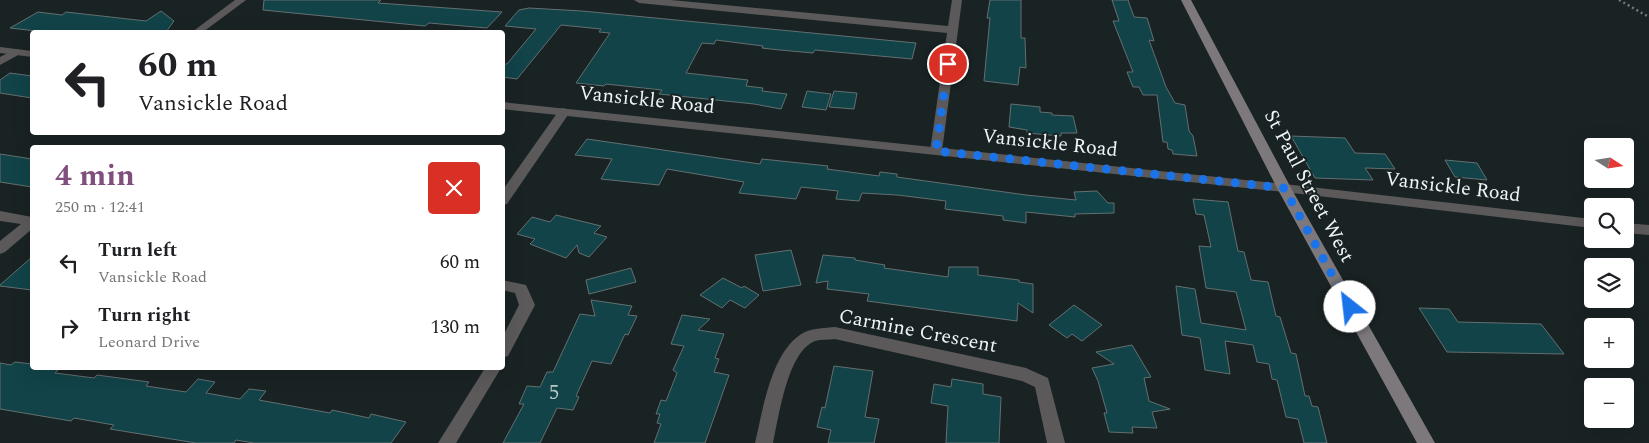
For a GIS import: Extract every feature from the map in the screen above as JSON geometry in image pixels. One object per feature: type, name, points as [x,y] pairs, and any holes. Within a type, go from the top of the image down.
[{"type":"main road","name":"St Paul Street West","points":[[1186,0],[1284,188],[1426,443]]},
{"type":"street","points":[[200,30],[241,0]]},
{"type":"street","points":[[639,0],[740,4],[953,30]]},
{"type":"street","points":[[936,151],[957,0]]},
{"type":"street","points":[[0,50],[30,54]]},
{"type":"street","points":[[0,62],[16,52]]},
{"type":"street","name":"Vansickle Road","points":[[505,105],[1284,188],[1584,223]]},
{"type":"street","points":[[505,197],[564,112]]},
{"type":"street","points":[[0,216],[30,222]]},
{"type":"street","points":[[0,249],[30,224]]},
{"type":"street","points":[[1634,229],[1649,230]]},
{"type":"street","points":[[505,285],[521,289],[526,305],[516,329],[505,347]]},
{"type":"street","name":"Carmine Crescent","points":[[764,443],[785,365],[794,348],[811,336],[835,333],[1026,374],[1042,383],[1056,443]]},
{"type":"street","points":[[447,443],[492,370]]},
{"type":"path","points":[[1619,0],[1649,17]]},
{"type":"building","points":[[264,0],[381,0],[378,3],[502,12],[487,28],[429,23],[425,26],[263,10]]},
{"type":"building","points":[[990,0],[1021,0],[1021,38],[1025,38],[1026,68],[1020,67],[1018,85],[984,81],[990,18],[987,18]]},
{"type":"building","points":[[1112,0],[1128,0],[1134,17],[1147,18],[1154,41],[1149,40],[1166,87],[1175,103],[1185,105],[1189,131],[1193,136],[1197,156],[1173,154],[1172,150],[1168,149],[1167,142],[1163,142],[1157,95],[1143,95],[1139,87],[1133,87],[1127,72],[1133,72],[1113,21],[1119,21]]},
{"type":"building","points":[[529,8],[582,11],[916,43],[912,59],[815,50],[813,53],[780,50],[716,40],[714,44],[702,43],[686,73],[748,80],[746,86],[763,88],[762,91],[787,94],[781,109],[754,104],[659,94],[662,90],[576,83],[610,33],[599,32],[601,29],[561,25],[517,79],[505,77],[505,64],[536,29],[505,26],[519,10]]},
{"type":"building","points":[[161,11],[174,21],[167,30],[30,30],[10,28],[38,12],[62,15],[66,12],[146,21]]},
{"type":"building","points":[[10,73],[30,76],[30,98],[0,93],[0,80]]},
{"type":"building","points":[[807,91],[831,94],[826,110],[802,107]]},
{"type":"building","points":[[834,91],[857,93],[854,109],[829,107]]},
{"type":"building","points":[[1011,104],[1040,107],[1040,112],[1052,113],[1052,115],[1073,116],[1077,133],[1061,133],[1061,136],[1027,133],[1027,130],[1009,127]]},
{"type":"building","points":[[1291,136],[1345,138],[1355,153],[1385,154],[1395,169],[1365,168],[1373,180],[1315,178]]},
{"type":"building","points":[[587,139],[760,164],[762,159],[828,166],[827,169],[879,176],[880,172],[897,174],[897,177],[1026,195],[1076,200],[1074,192],[1097,191],[1108,203],[1114,203],[1114,213],[1075,214],[1075,217],[1026,212],[1026,223],[1003,220],[1003,216],[945,209],[946,201],[897,195],[862,193],[859,201],[836,199],[838,191],[801,187],[796,199],[739,193],[744,182],[667,169],[659,185],[601,179],[612,159],[575,155]]},
{"type":"building","points":[[0,154],[30,159],[30,187],[0,182]]},
{"type":"building","points":[[1445,160],[1477,163],[1487,180],[1455,177]]},
{"type":"building","points":[[1193,199],[1228,202],[1238,251],[1244,252],[1251,280],[1268,282],[1276,316],[1280,317],[1291,353],[1296,354],[1305,396],[1309,396],[1312,406],[1318,407],[1327,443],[1304,443],[1298,419],[1286,417],[1277,380],[1272,379],[1269,364],[1257,362],[1253,345],[1225,341],[1230,374],[1205,370],[1200,338],[1182,335],[1176,286],[1195,289],[1201,323],[1246,330],[1236,292],[1206,288],[1199,246],[1211,247],[1204,215],[1196,214]]},
{"type":"building","points":[[556,215],[601,226],[594,233],[607,237],[589,257],[579,253],[577,245],[566,258],[530,244],[535,239],[517,234],[532,217],[550,222]]},
{"type":"building","points":[[791,250],[801,285],[763,291],[755,255]]},
{"type":"building","points":[[823,255],[855,258],[855,260],[885,265],[884,268],[948,277],[949,267],[978,267],[978,275],[1019,280],[1019,282],[1033,284],[1033,313],[1018,303],[1017,321],[867,301],[869,294],[827,289],[828,281],[816,283]]},
{"type":"building","points":[[30,259],[30,290],[0,285]]},
{"type":"building","points":[[631,268],[636,282],[589,294],[586,280]]},
{"type":"building","points":[[723,278],[742,288],[744,286],[759,295],[745,308],[730,300],[722,308],[700,295]]},
{"type":"building","points":[[591,300],[632,306],[628,315],[637,316],[628,335],[625,334],[611,364],[592,361],[576,396],[579,397],[573,410],[557,408],[540,443],[503,443],[524,404],[519,404],[527,386],[540,387],[547,372],[553,372],[580,314],[595,316]]},
{"type":"building","points":[[1074,305],[1102,325],[1082,341],[1072,334],[1067,338],[1049,325]]},
{"type":"building","points":[[1419,308],[1449,309],[1458,322],[1541,324],[1564,354],[1447,352]]},
{"type":"building","points":[[682,315],[710,319],[698,330],[724,334],[715,358],[719,359],[714,372],[729,375],[705,443],[654,443],[661,424],[657,423],[660,414],[656,414],[661,400],[666,401],[677,373],[673,370],[684,346],[671,344]]},
{"type":"building","points":[[1132,345],[1151,377],[1144,378],[1149,401],[1170,409],[1152,412],[1157,428],[1132,427],[1133,433],[1109,432],[1104,413],[1107,413],[1098,381],[1092,368],[1114,364],[1096,352]]},
{"type":"building","points":[[15,362],[30,364],[30,370],[58,370],[55,373],[94,378],[97,375],[149,382],[146,386],[186,392],[198,379],[215,382],[206,393],[240,399],[249,389],[266,391],[259,400],[330,413],[332,410],[369,418],[371,414],[406,422],[391,443],[254,443],[236,440],[234,443],[196,443],[110,429],[114,425],[74,418],[71,421],[0,409],[0,363],[11,365]]},
{"type":"building","points":[[834,366],[873,371],[865,417],[879,419],[874,443],[828,443],[831,430],[817,427],[822,407],[825,408]]},
{"type":"building","points":[[952,379],[983,384],[983,394],[1001,397],[999,443],[946,443],[948,406],[931,403],[934,384],[951,387]]},
{"type":"route","points":[[948,64],[936,151],[1284,188],[1350,307]]}]
